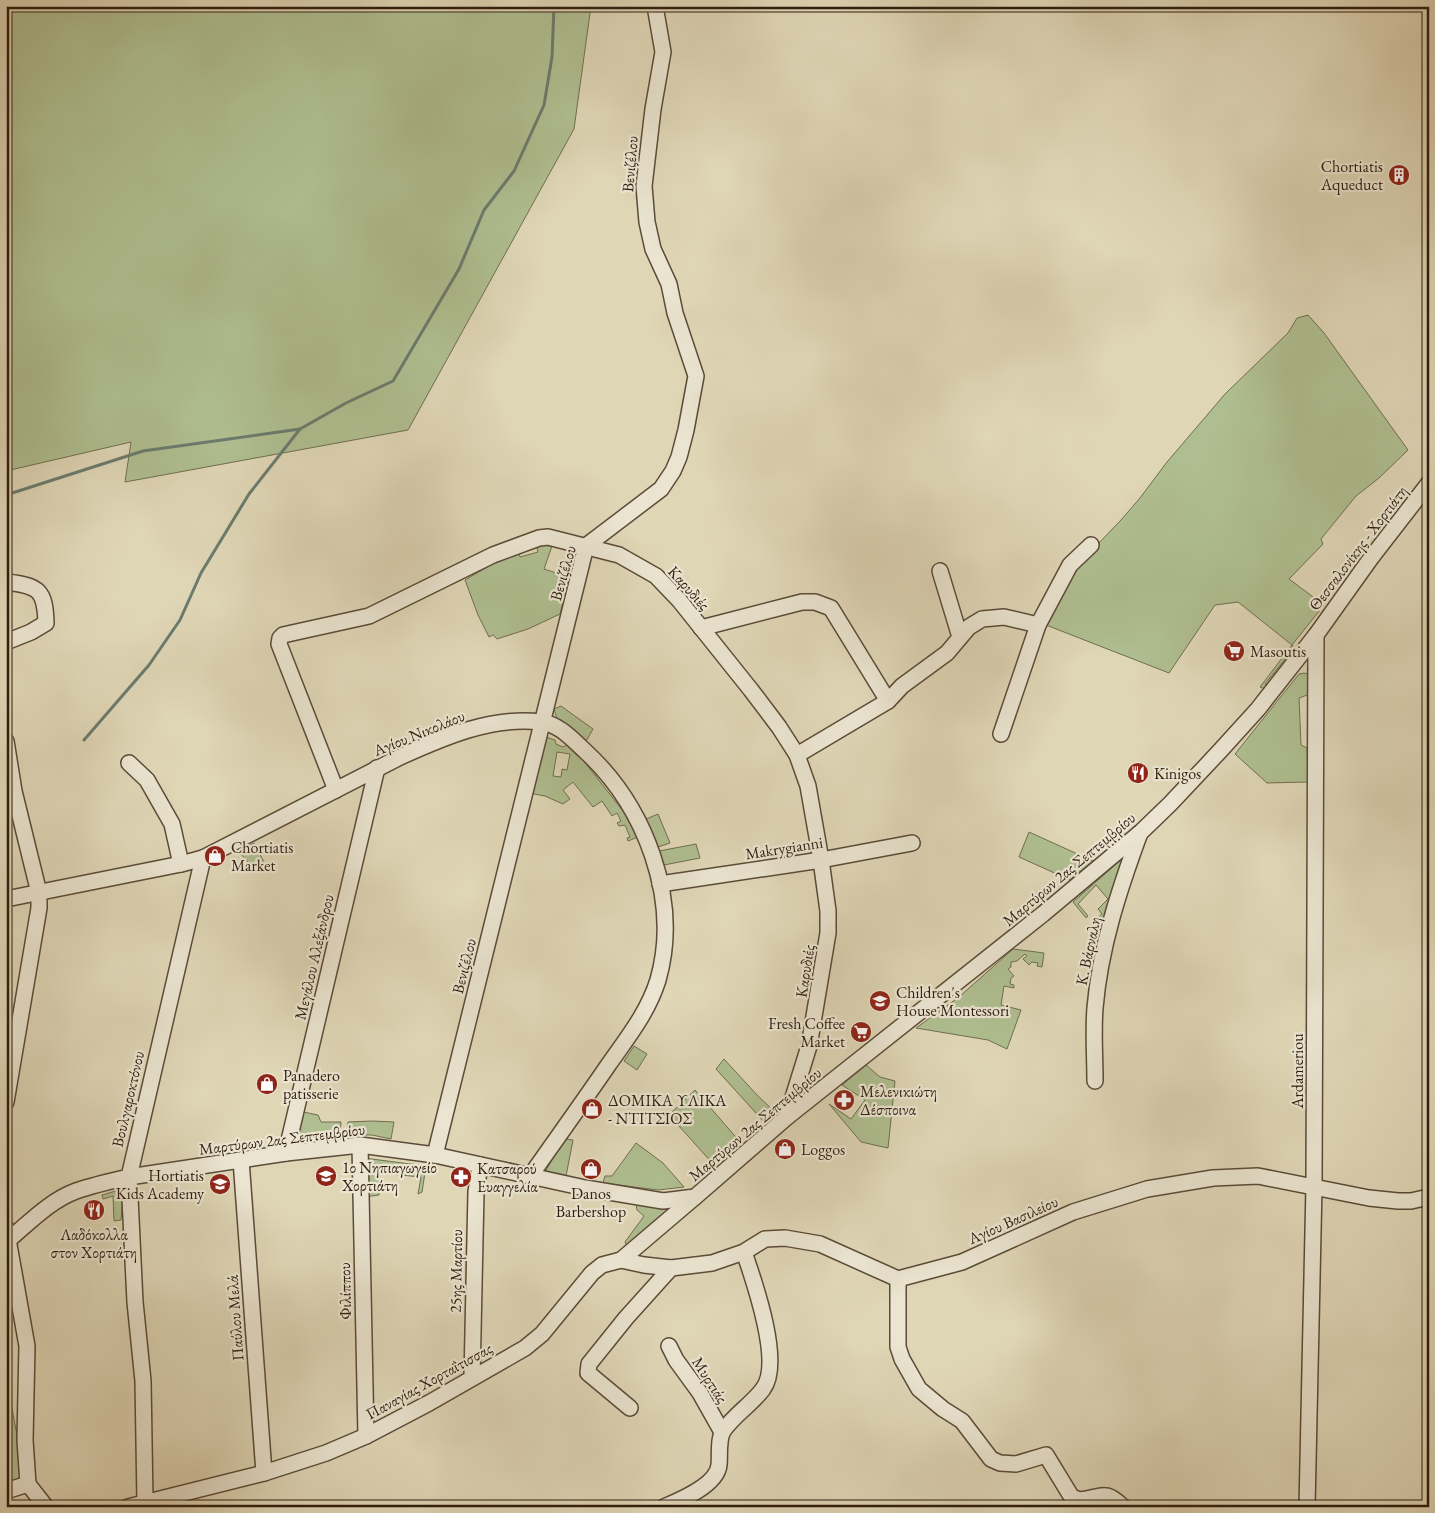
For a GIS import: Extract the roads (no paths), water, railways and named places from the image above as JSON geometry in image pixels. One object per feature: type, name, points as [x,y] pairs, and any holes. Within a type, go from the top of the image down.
[{"type":"street","name":"Βενιζέλου","points":[[435,1155],[586,546],[661,489],[679,458],[686,430],[696,376],[675,313],[669,284],[653,249],[647,222],[644,186],[653,109],[663,52],[655,6]]},
{"type":"street","name":"Θεσσαλονίκης - Χορτιάτη","points":[[1316,635],[1371,558],[1429,483]]},
{"type":"street","name":"Καρυδιές","points":[[336,790],[279,644],[280,638],[283,635],[368,616],[493,555],[539,538],[548,538],[586,546],[619,555],[656,576],[679,600],[779,727],[797,755],[808,786],[828,911],[828,933],[809,1046],[788,1117]]},
{"type":"street","points":[[1001,734],[1038,625],[1070,565],[1091,545]]},
{"type":"street","points":[[940,571],[960,637]]},
{"type":"street","points":[[6,642],[32,632],[46,623],[41,593],[28,585],[7,582]]},
{"type":"street","points":[[701,628],[802,602],[822,604],[831,608],[836,614],[888,701]]},
{"type":"street","points":[[797,755],[888,701],[902,686],[947,653],[969,627],[982,619],[1004,617],[1038,625]]},
{"type":"street","name":"Μαρτύρων 2ας Σεπτεμβρίου","points":[[7,1237],[47,1207],[74,1192],[129,1177],[286,1153],[360,1144],[435,1155],[585,1188],[662,1201],[696,1197],[788,1117],[1043,914],[1141,832],[1233,738],[1316,635]]},
{"type":"street","name":"Ardameriou","points":[[1307,1507],[1314,1186],[1316,635]]},
{"type":"street","name":"Αγίου Νικολάου","points":[[6,899],[181,864],[202,858],[376,768],[433,742],[470,729],[514,722],[542,722],[556,727],[590,756],[611,779],[629,804],[643,831],[652,854],[664,903],[664,943],[658,978],[651,1001],[631,1033],[531,1175]]},
{"type":"street","points":[[6,741],[14,791],[39,893],[39,908],[6,1102]]},
{"type":"street","points":[[129,763],[147,780],[172,824],[181,864]]},
{"type":"street","name":"Μεγάλου Αλεξάνδρου","points":[[286,1153],[376,768]]},
{"type":"street","name":"Κ. Βάρναλη","points":[[1095,1081],[1094,1010],[1099,972],[1108,930],[1141,832]]},
{"type":"street","name":"Makrygianni","points":[[660,884],[821,860],[912,844]]},
{"type":"street","name":"Βουλγαροκτόνου","points":[[145,1504],[143,1381],[135,1302],[129,1177],[202,858]]},
{"type":"street","name":"Φιλίππου","points":[[360,1144],[366,1436]]},
{"type":"street","name":"Παύλου Μελά","points":[[241,1160],[264,1473]]},
{"type":"street","name":"25ης Μαρτίου","points":[[472,1378],[476,1192],[480,1165]]},
{"type":"street","name":"Αγίου Βασιλείου","points":[[898,1279],[962,1262],[1073,1212],[1147,1189],[1213,1178],[1258,1176],[1398,1201],[1411,1201],[1429,1197]]},
{"type":"street","name":"Παναγίας Χορταΐτισσας","points":[[128,1507],[264,1473],[326,1453],[366,1436],[525,1348],[542,1334],[592,1273],[602,1266],[621,1260],[696,1197]]},
{"type":"street","points":[[7,1237],[27,1346],[25,1440],[28,1484],[46,1507]]},
{"type":"street","points":[[621,1260],[671,1268],[712,1263],[744,1252],[765,1239],[785,1238],[820,1244],[898,1279],[898,1347],[919,1389],[943,1409],[962,1421],[991,1459],[1000,1464],[1016,1464],[1046,1455],[1071,1496],[1078,1500],[1101,1495],[1112,1496],[1123,1507]]},
{"type":"street","points":[[664,1507],[689,1496],[717,1475],[722,1432],[764,1389],[768,1379],[770,1363],[766,1327],[754,1280],[744,1252]]},
{"type":"street","points":[[630,1408],[588,1373],[587,1369],[626,1318],[671,1268]]},
{"type":"street","name":"Μυρτιάς","points":[[670,1346],[676,1360],[700,1393],[722,1432]]},
{"type":"street","points":[[6,1491],[28,1484]]},
{"type":"waterway","points":[[84,740],[149,665],[180,620],[201,573],[249,494],[300,429],[346,403],[393,381],[459,269],[484,210],[514,171],[544,105],[552,57],[554,6]]},
{"type":"waterway","points":[[6,495],[143,451],[300,429]]},
{"type":"place","name":"Chortiatis Aqueduct","points":[[1399,175]]},
{"type":"place","name":"Masoutis","points":[[1234,651]]},
{"type":"place","name":"Kinigos","points":[[1138,773]]},
{"type":"place","name":"Chortiatis Market","points":[[215,856]]},
{"type":"place","name":"Children's House Montessori","points":[[880,1001]]},
{"type":"place","name":"Fresh Coffee Market","points":[[861,1032]]},
{"type":"place","name":"Panadero patisserie","points":[[267,1084]]},
{"type":"place","name":"Μελενικιώτη Δέσποινα","points":[[844,1100]]},
{"type":"place","name":"ΔΟΜΙΚΑ ΥΛΙΚΑ - ΝΤΙΤΣΙΟΣ","points":[[592,1109]]},
{"type":"place","name":"Loggos","points":[[785,1149]]},
{"type":"place","name":"Danos Barbershop","points":[[591,1169]]},
{"type":"place","name":"1ο Νηπιαγωγείο Χορτιάτη","points":[[326,1176]]},
{"type":"place","name":"Κατσαρού Ευαγγελία","points":[[461,1177]]},
{"type":"place","name":"Hortiatis Kids Academy","points":[[220,1184]]},
{"type":"place","name":"Λαδόκολλα στον Χορτιάτη","points":[[94,1210]]}]
